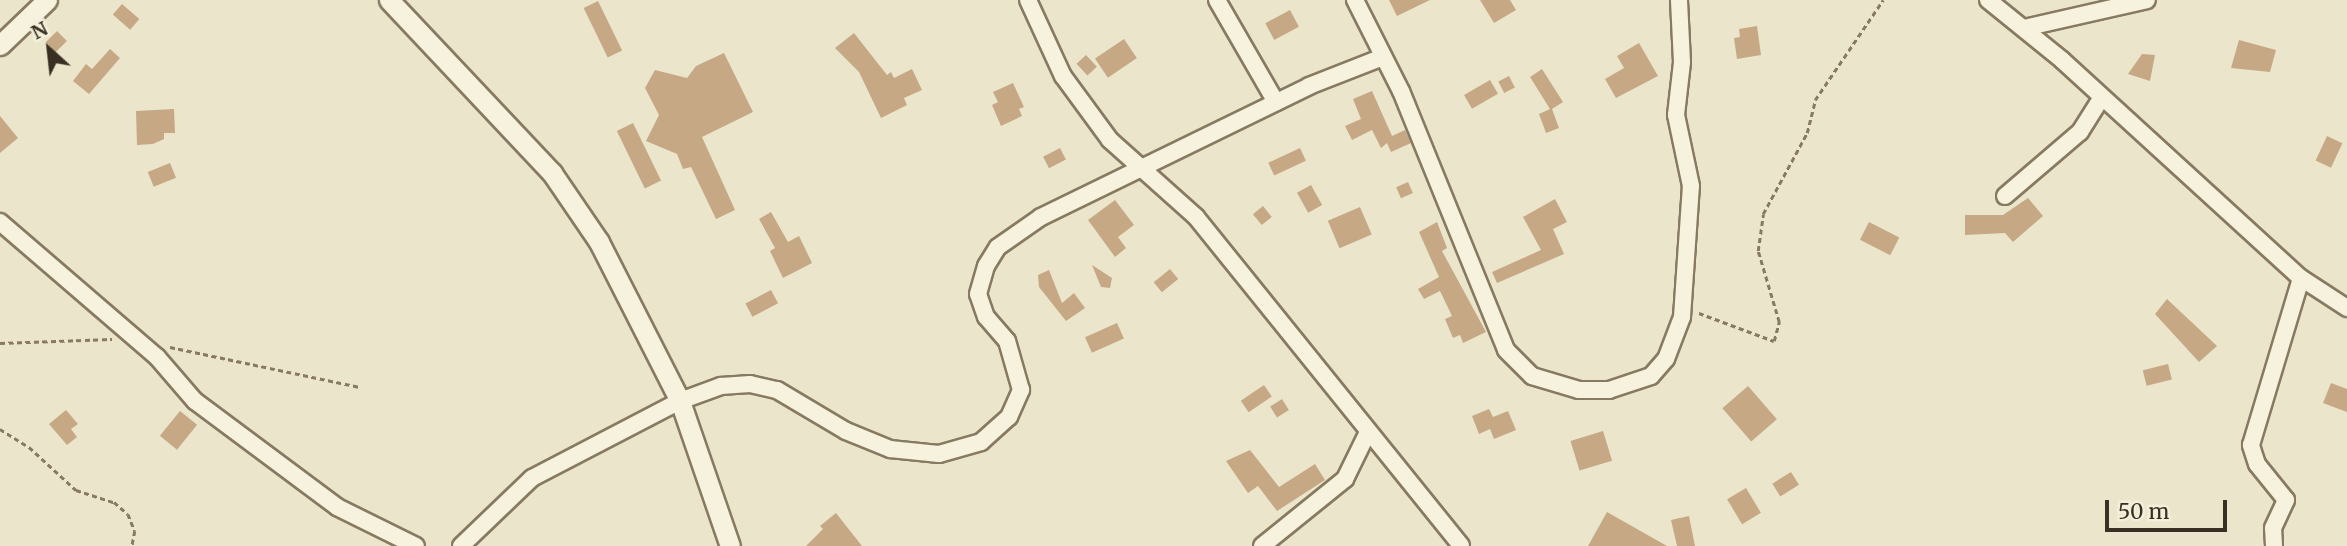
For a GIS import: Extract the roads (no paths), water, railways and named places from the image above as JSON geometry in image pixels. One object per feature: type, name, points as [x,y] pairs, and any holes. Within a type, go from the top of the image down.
[{"type":"street","points":[[0,45],[47,0]]},
{"type":"street","points":[[388,0],[474,86],[568,195],[605,253],[680,401],[730,546]]},
{"type":"street","points":[[1028,0],[1063,76],[1110,140],[1196,217],[1367,434],[1461,546]]},
{"type":"street","points":[[1217,0],[1276,102]]},
{"type":"street","points":[[1355,0],[1431,160],[1506,350],[1532,376],[1579,390],[1609,390],[1651,376],[1666,359],[1682,311],[1691,186],[1676,115],[1682,62],[1679,0]]},
{"type":"street","points":[[1988,0],[2102,97],[2301,278],[2347,308]]},
{"type":"street","points":[[2024,28],[2147,0]]},
{"type":"street","points":[[461,546],[532,478],[680,401],[720,386],[750,384],[777,390],[846,430],[890,449],[939,454],[981,442],[1009,417],[1021,390],[1007,341],[980,306],[978,294],[986,266],[1014,233],[1276,102],[1383,57]]},
{"type":"street","points":[[2005,196],[2080,132],[2102,97]]},
{"type":"street","points":[[0,222],[157,357],[195,401],[306,487],[367,526],[416,546]]},
{"type":"street","points":[[2274,546],[2273,528],[2286,500],[2257,464],[2251,445],[2301,278]]},
{"type":"street","points":[[1262,546],[1345,479],[1367,434]]}]
